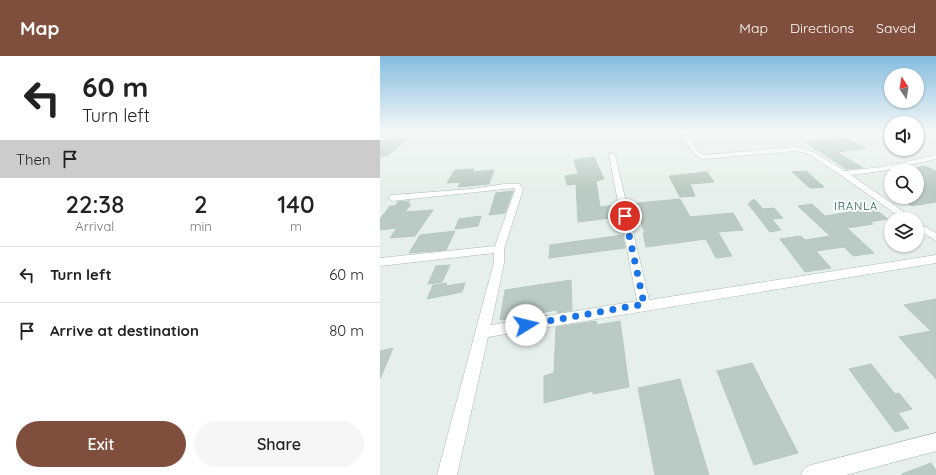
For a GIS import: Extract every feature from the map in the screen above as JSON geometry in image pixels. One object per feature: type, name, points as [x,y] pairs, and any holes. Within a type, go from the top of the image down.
[{"type":"street","points":[[696,151],[703,157],[794,151]]},
{"type":"street","points":[[804,151],[811,153],[856,181],[873,195],[898,212]]},
{"type":"street","points":[[612,155],[644,304]]},
{"type":"street","points":[[843,174],[882,169],[936,157]]},
{"type":"street","points":[[392,198],[471,191],[504,186],[517,186],[519,190],[499,249],[499,263],[447,475]]},
{"type":"street","points":[[924,230],[936,238]]},
{"type":"street","points":[[380,262],[499,249]]},
{"type":"street","points":[[483,332],[644,304],[666,303],[936,259]]},
{"type":"street","points":[[811,475],[936,442]]},
{"type":"building","points":[[380,151],[393,151],[387,156],[380,156]]},
{"type":"building","points":[[818,151],[847,151],[837,152],[863,168],[846,169]]},
{"type":"building","points":[[594,157],[604,179],[596,181],[600,207],[617,205],[619,217],[578,222],[576,184],[567,185],[565,176],[578,174],[574,160]]},
{"type":"building","points":[[924,166],[936,171],[936,202],[924,204]]},
{"type":"building","points":[[474,169],[472,172],[494,170],[489,184],[458,187],[461,182],[447,183],[455,170]]},
{"type":"building","points":[[806,171],[824,187],[810,188],[792,172]]},
{"type":"building","points":[[707,172],[714,182],[690,184],[695,196],[680,197],[669,176]]},
{"type":"building","points":[[513,191],[505,213],[489,215],[496,193]]},
{"type":"building","points":[[680,199],[690,217],[733,213],[743,230],[718,232],[732,256],[716,258],[706,239],[646,247],[643,233],[645,233],[638,215],[631,215],[628,204]]},
{"type":"building","points":[[754,199],[763,209],[774,208],[783,218],[772,219],[781,230],[770,232],[748,204]]},
{"type":"building","points":[[410,201],[407,204],[411,204],[405,212],[433,210],[415,236],[390,238],[397,228],[380,230],[380,219],[390,206],[395,206],[398,202]]},
{"type":"building","points":[[812,204],[825,216],[873,208],[884,216],[884,220],[870,222],[873,224],[847,228],[874,253],[853,256],[844,247],[816,251],[831,268],[805,272],[780,239],[801,236],[805,240],[830,236],[798,206]]},
{"type":"building","points":[[909,204],[924,204],[912,206]]},
{"type":"building","points":[[481,216],[478,226],[455,229],[459,219]]},
{"type":"building","points":[[455,231],[446,250],[409,253],[420,235]]},
{"type":"building","points":[[623,235],[625,248],[549,258],[550,245]]},
{"type":"building","points":[[450,265],[442,282],[428,284],[436,266]]},
{"type":"building","points":[[571,280],[572,310],[557,313],[557,310],[500,320],[505,290]]},
{"type":"building","points":[[447,283],[446,286],[465,283],[462,292],[427,299],[433,285]]},
{"type":"building","points":[[936,299],[936,379],[899,337],[931,331],[904,305]]},
{"type":"building","points":[[596,321],[597,325],[620,321],[629,387],[593,394],[593,391],[544,403],[544,376],[554,373],[556,327]]},
{"type":"building","points":[[393,348],[380,379],[380,351]]},
{"type":"building","points":[[752,363],[798,453],[754,465],[717,371]]},
{"type":"building","points":[[871,364],[895,394],[899,393],[912,409],[898,413],[909,428],[895,432],[849,369]]},
{"type":"building","points":[[680,379],[709,475],[655,475],[638,388]]},
{"type":"building","points":[[931,463],[936,470],[936,475],[902,475],[902,474]]},
{"type":"district","name":"IRANLA","points":[[856,206]]},
{"type":"route","points":[[526,325],[644,304],[644,298],[625,216]]}]
